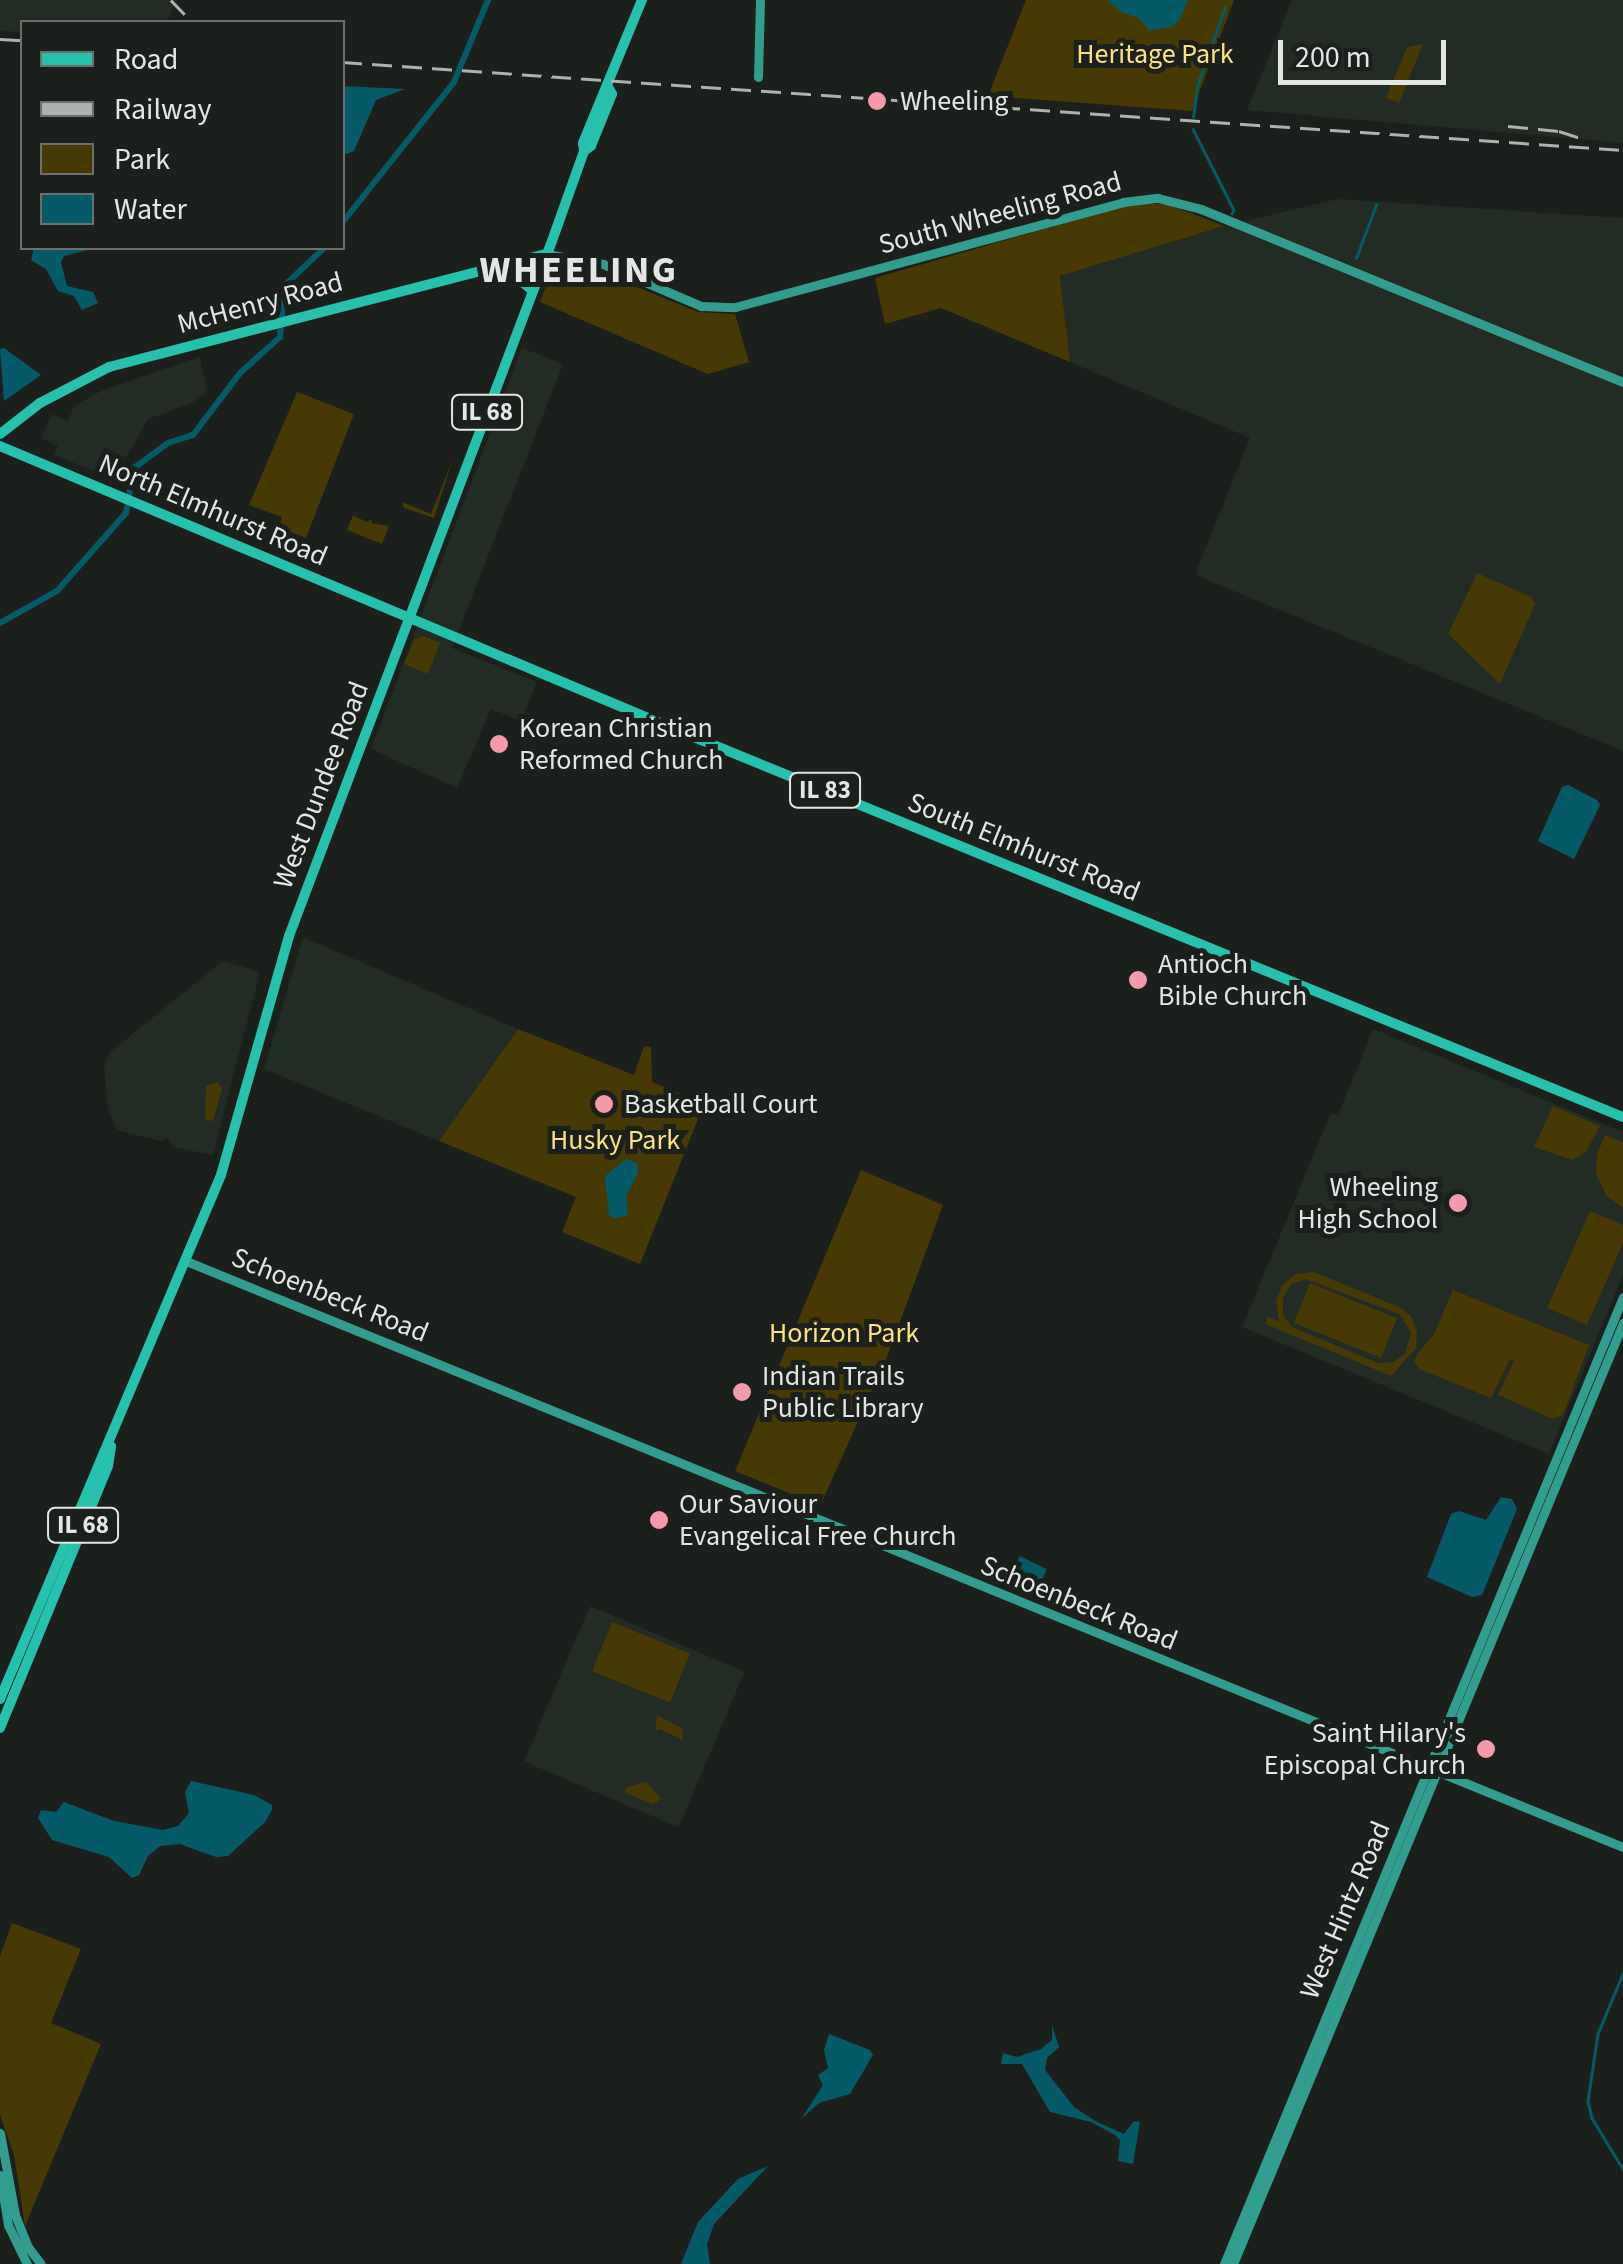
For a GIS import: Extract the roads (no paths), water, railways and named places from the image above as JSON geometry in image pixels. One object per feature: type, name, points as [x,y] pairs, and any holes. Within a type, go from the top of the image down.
[{"type":"main road","name":"West Dundee Road","points":[[113,1439],[231,1142],[288,936],[547,254],[584,151],[583,142],[642,0]]},
{"type":"main road","points":[[758,76],[760,0]]},
{"type":"main road","name":"South Wheeling Road","points":[[547,254],[602,264],[701,306],[735,307],[1123,202],[1158,198],[1201,209],[1623,382]]},
{"type":"main road","name":"McHenry Road","points":[[0,434],[40,403],[110,366],[547,254]]},
{"type":"main road","points":[[502,265],[533,291]]},
{"type":"main road","name":"North Elmhurst Road","points":[[0,446],[409,617]]},
{"type":"main road","name":"South Elmhurst Road","points":[[409,617],[1623,1117]]},
{"type":"main road","name":"Schoenbeck Road","points":[[186,1261],[1623,1846]]},
{"type":"main road","name":"West Hintz Road","points":[[1234,2264],[1623,1297]]},
{"type":"main road","name":"West Hintz Road","points":[[1224,2264],[1623,1323]]},
{"type":"main road","name":"IL 68","points":[[0,1699],[98,1464],[113,1439]]},
{"type":"main road","name":"IL 68","points":[[0,1728],[108,1466],[113,1439]]},
{"type":"main road","points":[[0,2133],[16,2215],[28,2247],[41,2264]]},
{"type":"main road","points":[[0,2175],[8,2225],[26,2262]]},
{"type":"water","points":[[1107,0],[1188,0],[1179,21],[1170,28],[1149,30],[1139,18],[1123,13]]},
{"type":"water","points":[[345,86],[405,89],[376,100],[354,151],[347,154]]},
{"type":"water","points":[[34,250],[88,250],[64,256],[61,262],[67,286],[93,292],[98,303],[82,310],[74,296],[58,291],[46,269],[31,260]]},
{"type":"water","points":[[0,349],[41,375],[4,401]]},
{"type":"water","points":[[1568,785],[1600,805],[1574,859],[1538,841],[1562,787]]},
{"type":"water","points":[[626,1159],[637,1163],[638,1173],[626,1196],[628,1215],[615,1218],[609,1216],[605,1176]]},
{"type":"water","points":[[1501,1497],[1512,1499],[1517,1509],[1482,1595],[1472,1597],[1427,1577],[1451,1514],[1459,1511],[1486,1520]]},
{"type":"water","points":[[1020,1556],[1047,1569],[1036,1591],[1009,1578]]},
{"type":"water","points":[[191,1781],[254,1795],[272,1805],[272,1810],[265,1822],[228,1856],[216,1857],[180,1844],[160,1846],[148,1856],[139,1875],[132,1878],[109,1857],[52,1840],[38,1818],[41,1810],[56,1812],[64,1802],[114,1821],[163,1830],[178,1826],[189,1813],[185,1792]]},
{"type":"water","points":[[1052,2025],[1059,2047],[1047,2058],[1045,2070],[1074,2107],[1095,2121],[1124,2134],[1134,2121],[1140,2122],[1133,2164],[1118,2161],[1120,2140],[1115,2135],[1091,2122],[1050,2112],[1022,2064],[1001,2064],[1003,2053],[1017,2057],[1041,2049],[1052,2040]]},
{"type":"water","points":[[829,2034],[870,2050],[873,2055],[850,2094],[819,2103],[802,2118],[823,2085],[818,2075],[828,2068],[824,2050]]},
{"type":"water","points":[[768,2166],[714,2224],[707,2244],[710,2264],[681,2264],[698,2222],[738,2179]]},
{"type":"waterway","points":[[345,219],[454,82],[488,0]]},
{"type":"waterway","points":[[1193,117],[1198,83],[1225,7]]},
{"type":"waterway","points":[[1193,129],[1234,210],[1232,214]]},
{"type":"waterway","points":[[1356,258],[1376,205]]},
{"type":"waterway","points":[[0,623],[57,591],[126,513],[134,468],[168,443],[193,435],[240,373],[280,337],[285,285],[322,250]]},
{"type":"waterway","points":[[1623,1974],[1598,2034],[1588,2101],[1592,2118],[1623,2169]]},
{"type":"railway","points":[[171,0],[190,20]]},
{"type":"railway","points":[[0,39],[20,40]]},
{"type":"railway","points":[[345,62],[1623,150]]},
{"type":"railway","points":[[1508,126],[1559,131],[1586,140]]},
{"type":"place","name":"Wheeling","points":[[877,101]]},
{"type":"place","name":"Korean Christian Reformed Church","points":[[499,744]]},
{"type":"place","name":"Antioch Bible Church","points":[[1138,980]]},
{"type":"place","name":"Basketball Court","points":[[604,1104]]},
{"type":"place","name":"Wheeling High School","points":[[1458,1203]]},
{"type":"place","name":"Indian Trails Public Library","points":[[742,1392]]},
{"type":"place","name":"Our Saviour Evangelical Free Church","points":[[659,1520]]},
{"type":"place","name":"Saint Hilary's Episcopal Church","points":[[1486,1749]]},
{"type":"district","name":"WHEELING","points":[[579,271]]},
{"type":"park label","name":"Heritage Park","points":[[1155,54]]},
{"type":"park label","name":"Husky Park","points":[[615,1140]]},
{"type":"park label","name":"Horizon Park","points":[[844,1333]]}]
